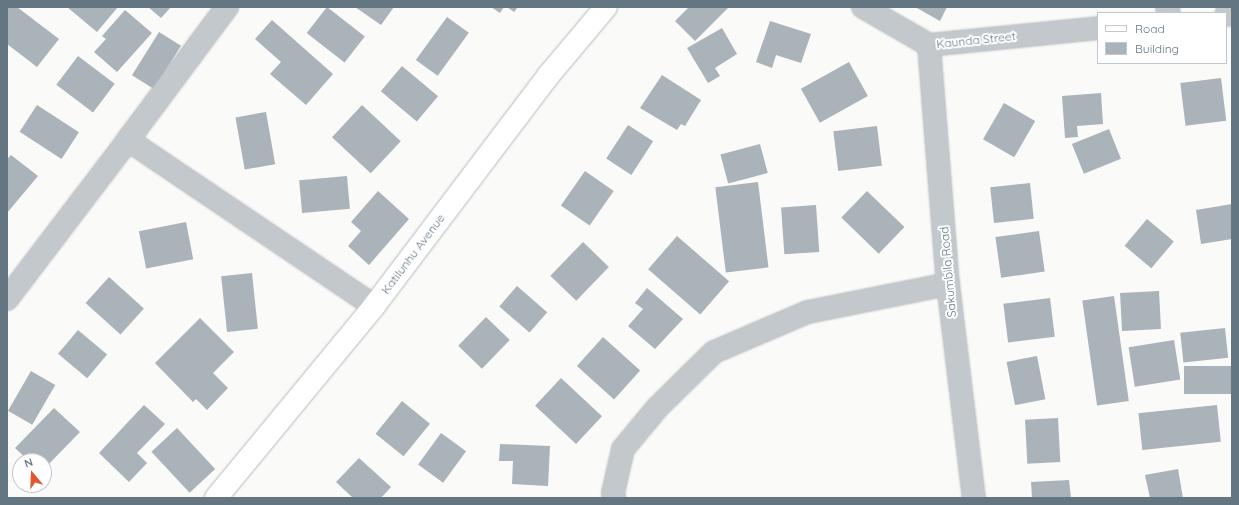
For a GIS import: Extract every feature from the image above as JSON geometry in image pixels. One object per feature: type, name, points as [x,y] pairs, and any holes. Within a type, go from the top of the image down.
[{"type":"main road","name":"Katilunhu Avenue","points":[[216,498],[374,306],[548,76],[606,7]]},
{"type":"street","points":[[7,298],[128,140],[227,7]]},
{"type":"street","name":"Kaunda Street","points":[[863,7],[929,45],[1097,28]]},
{"type":"street","name":"Sakumbila Road","points":[[929,45],[948,284],[974,498]]},
{"type":"street","points":[[128,140],[374,306]]},
{"type":"street","points":[[614,498],[613,493],[623,449],[657,408],[714,352],[808,312],[948,284]]},
{"type":"building","points":[[7,7],[17,7],[59,39],[37,67],[7,44]]},
{"type":"building","points":[[67,7],[118,7],[97,32]]},
{"type":"building","points":[[148,7],[171,7],[161,18]]},
{"type":"building","points":[[327,7],[365,37],[345,63],[307,33]]},
{"type":"building","points":[[355,7],[394,7],[381,25]]},
{"type":"building","points":[[491,7],[504,7],[500,13]]},
{"type":"building","points":[[507,7],[518,7],[514,12]]},
{"type":"building","points":[[689,7],[729,7],[695,41],[675,21]]},
{"type":"building","points":[[915,7],[947,7],[940,21]]},
{"type":"building","points":[[125,10],[152,33],[117,72],[94,52],[106,39],[102,36]]},
{"type":"building","points":[[447,17],[469,33],[438,76],[416,60]]},
{"type":"building","points":[[272,20],[333,74],[306,105],[270,74],[281,62],[255,39]]},
{"type":"building","points":[[770,21],[811,34],[801,63],[776,55],[772,68],[756,62]]},
{"type":"building","points":[[722,28],[737,54],[715,68],[720,76],[708,83],[687,48]]},
{"type":"building","points":[[159,32],[181,46],[154,89],[132,75]]},
{"type":"building","points":[[78,56],[115,84],[93,112],[56,85]]},
{"type":"building","points":[[849,62],[868,96],[820,123],[801,89]]},
{"type":"building","points":[[402,66],[438,96],[417,121],[381,91]]},
{"type":"building","points":[[662,75],[701,100],[685,126],[681,124],[677,130],[640,108]]},
{"type":"building","points":[[1221,78],[1226,121],[1186,126],[1180,83]]},
{"type":"building","points":[[1101,93],[1103,124],[1077,126],[1078,137],[1065,138],[1062,96]]},
{"type":"building","points":[[1004,103],[1035,121],[1014,157],[983,139]]},
{"type":"building","points":[[37,105],[79,132],[62,159],[20,132]]},
{"type":"building","points":[[362,105],[401,141],[371,173],[332,137]]},
{"type":"building","points":[[266,112],[275,164],[245,170],[235,117]]},
{"type":"building","points":[[628,125],[653,141],[631,175],[606,159]]},
{"type":"building","points":[[877,126],[882,166],[838,171],[833,131]]},
{"type":"building","points":[[1109,129],[1121,159],[1084,174],[1072,144]]},
{"type":"building","points":[[760,144],[768,173],[728,184],[720,155]]},
{"type":"building","points":[[11,155],[38,176],[7,213],[7,159]]},
{"type":"building","points":[[585,171],[614,191],[590,225],[561,205]]},
{"type":"building","points":[[347,176],[350,209],[302,213],[299,180]]},
{"type":"building","points":[[758,182],[768,267],[726,273],[715,187]]},
{"type":"building","points":[[1030,183],[1034,219],[994,223],[990,187]]},
{"type":"building","points":[[378,191],[409,219],[369,265],[348,246],[361,231],[351,222]]},
{"type":"building","points":[[867,191],[904,227],[879,254],[841,218]]},
{"type":"building","points":[[1232,204],[1232,239],[1201,244],[1196,210]]},
{"type":"building","points":[[816,205],[819,252],[784,254],[781,207]]},
{"type":"building","points":[[1147,219],[1174,241],[1151,268],[1125,246]]},
{"type":"building","points":[[186,222],[193,259],[146,268],[139,231]]},
{"type":"building","points":[[1039,231],[1045,272],[1001,278],[995,237]]},
{"type":"building","points":[[677,236],[729,281],[700,314],[648,269]]},
{"type":"building","points":[[583,242],[609,267],[576,301],[550,276]]},
{"type":"building","points":[[252,273],[258,329],[227,332],[221,276]]},
{"type":"building","points":[[109,277],[144,308],[121,334],[86,303]]},
{"type":"building","points":[[517,286],[547,312],[529,333],[499,306]]},
{"type":"building","points":[[647,288],[683,319],[655,349],[628,326],[643,309],[635,303]]},
{"type":"building","points":[[1159,291],[1161,329],[1122,331],[1120,293]]},
{"type":"building","points":[[1114,296],[1129,401],[1097,405],[1082,300]]},
{"type":"building","points":[[1050,298],[1055,337],[1008,342],[1003,304]]},
{"type":"building","points":[[486,317],[510,340],[482,369],[458,346]]},
{"type":"building","points":[[200,318],[234,352],[213,373],[228,388],[207,410],[196,399],[193,402],[155,363]]},
{"type":"building","points":[[1225,328],[1228,358],[1183,363],[1180,333]]},
{"type":"building","points":[[78,330],[107,354],[87,378],[58,354]]},
{"type":"building","points":[[603,337],[640,370],[614,399],[577,366]]},
{"type":"building","points":[[1174,340],[1180,380],[1135,387],[1129,347]]},
{"type":"building","points":[[1037,356],[1045,399],[1015,405],[1007,362]]},
{"type":"building","points":[[1184,366],[1232,366],[1232,394],[1184,394]]},
{"type":"building","points":[[31,371],[55,385],[32,425],[8,411]]},
{"type":"building","points":[[561,378],[602,416],[576,444],[535,406]]},
{"type":"building","points":[[402,401],[430,424],[404,456],[376,434]]},
{"type":"building","points":[[144,405],[165,424],[137,453],[147,463],[129,482],[99,453]]},
{"type":"building","points":[[1217,405],[1221,442],[1142,450],[1138,413]]},
{"type":"building","points":[[54,408],[80,432],[52,461],[52,453],[20,453],[15,448]]},
{"type":"building","points":[[1058,418],[1060,462],[1027,464],[1025,420]]},
{"type":"building","points":[[177,428],[215,469],[190,493],[151,452]]},
{"type":"building","points":[[441,433],[466,451],[443,483],[418,465]]},
{"type":"building","points":[[500,444],[550,446],[548,486],[512,484],[513,461],[499,461]]},
{"type":"building","points":[[359,458],[391,487],[381,498],[353,498],[336,482]]},
{"type":"building","points":[[1178,469],[1183,498],[1150,498],[1145,475]]},
{"type":"building","points":[[1069,480],[1071,498],[1032,498],[1031,482]]}]
